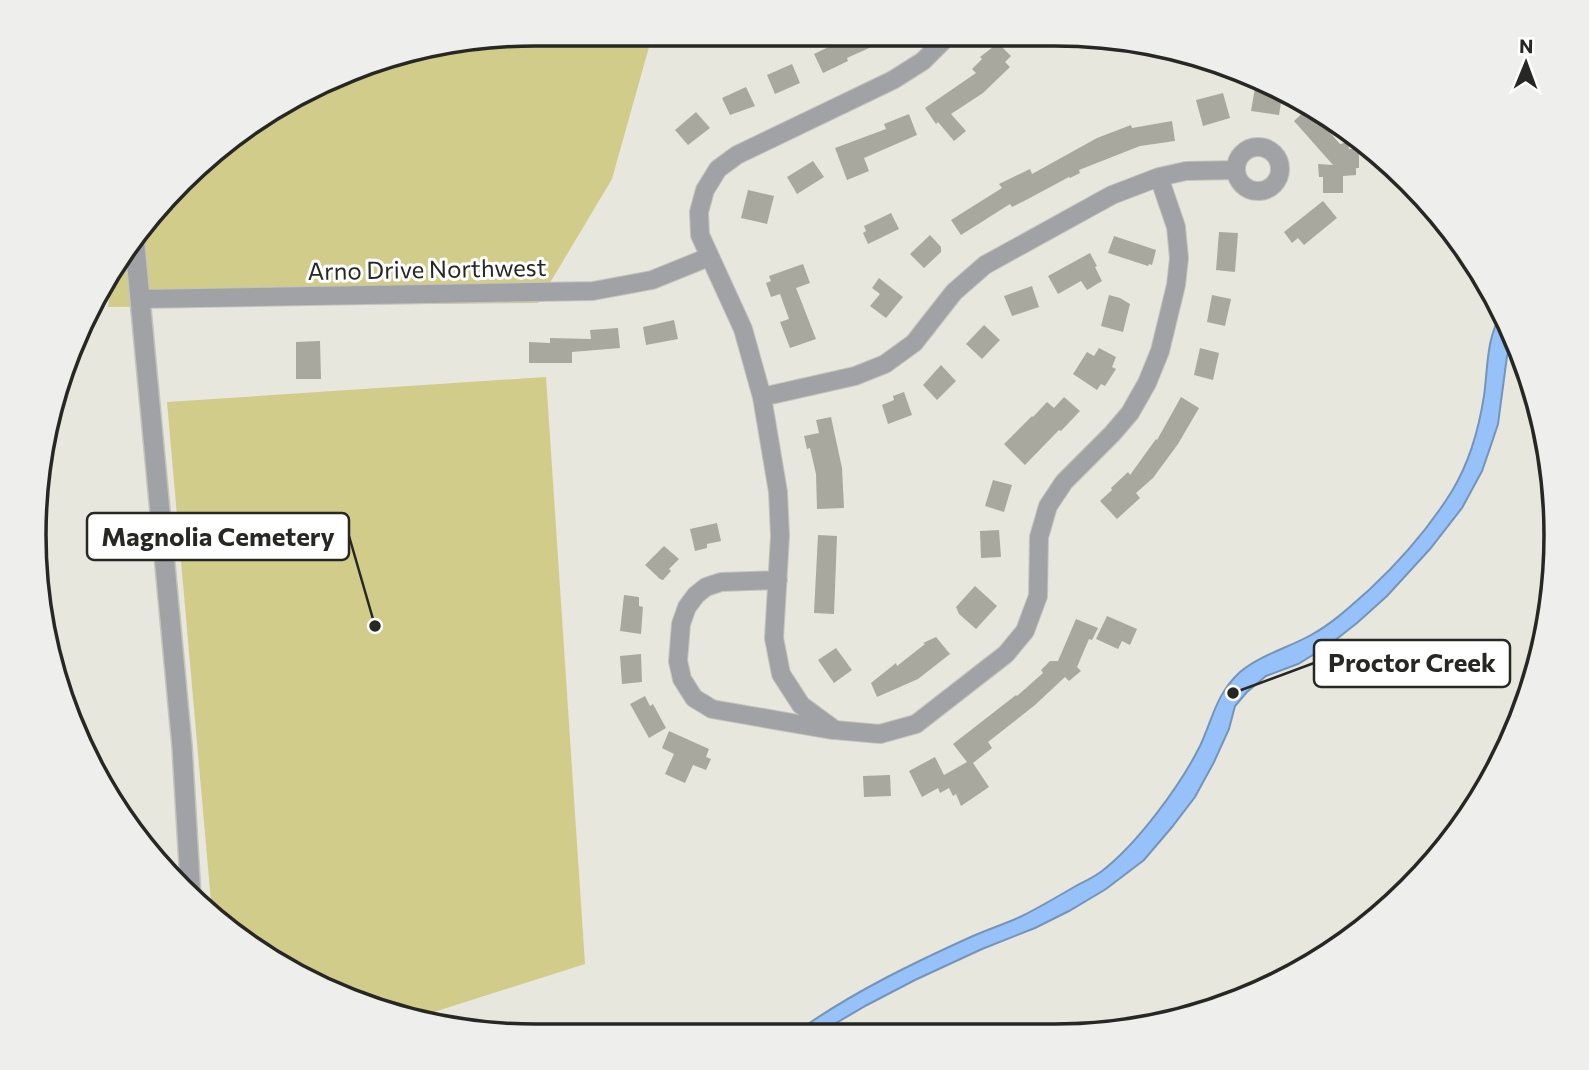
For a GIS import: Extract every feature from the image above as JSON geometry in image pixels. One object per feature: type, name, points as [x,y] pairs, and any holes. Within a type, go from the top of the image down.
[{"type":"street","points":[[835,730],[801,705],[781,674],[774,638],[780,536],[778,492],[762,397],[743,329],[700,235],[699,212],[705,190],[718,169],[737,155],[893,80],[923,61],[938,46]]},
{"type":"street","points":[[762,397],[855,376],[885,364],[914,343],[954,292],[985,265],[1112,195],[1159,177],[1186,171],[1236,170]]},
{"type":"street","points":[[778,580],[721,582],[706,587],[687,607],[681,624],[678,661],[682,679],[694,698],[712,709],[835,730],[880,734],[916,724],[1006,654],[1025,631],[1038,596],[1039,537],[1048,506],[1063,482],[1130,413],[1147,383],[1160,351],[1176,285],[1179,258],[1176,227],[1159,177]]},
{"type":"street","points":[[136,253],[182,746],[190,882]]},
{"type":"street","name":"Arno Drive Northwest","points":[[140,299],[593,291],[652,280],[709,257]]},
{"type":"shaded area","points":[[535,46],[649,47],[612,179],[538,303],[108,307],[110,291],[128,263],[167,212],[189,189],[212,167],[263,128],[318,96],[378,71],[408,62],[471,50]]},
{"type":"shaded area","points":[[546,377],[585,964],[431,1013],[378,999],[318,974],[263,942],[211,902],[167,402]]},
{"type":"water","points":[[1496,325],[1508,353],[1498,424],[1482,471],[1462,508],[1430,549],[1387,596],[1357,623],[1329,645],[1298,664],[1266,676],[1247,692],[1235,706],[1229,729],[1195,797],[1144,860],[1106,889],[1035,928],[915,980],[834,1024],[809,1024],[882,980],[927,957],[1022,916],[1092,878],[1129,846],[1181,779],[1200,746],[1220,698],[1232,680],[1256,661],[1311,635],[1342,614],[1404,555],[1443,505],[1458,480],[1472,445],[1482,408]]},
{"type":"building","points":[[830,46],[874,46],[823,73],[814,54]]},
{"type":"building","points":[[994,46],[1001,46],[1011,56],[1005,62],[1010,67],[983,93],[951,114],[966,131],[954,141],[938,122],[936,124],[925,108],[976,73],[972,69],[982,59],[980,57]]},
{"type":"building","points":[[792,64],[800,83],[775,94],[767,75]]},
{"type":"building","points":[[746,87],[755,106],[730,115],[722,98]]},
{"type":"building","points":[[1255,89],[1281,101],[1279,115],[1251,111]]},
{"type":"building","points":[[1223,93],[1230,118],[1203,126],[1196,100]]},
{"type":"building","points":[[696,112],[710,128],[688,145],[675,130]]},
{"type":"building","points":[[1302,113],[1325,128],[1340,144],[1346,143],[1349,149],[1359,153],[1356,175],[1343,176],[1343,193],[1323,193],[1323,177],[1319,177],[1318,164],[1333,165],[1294,121]]},
{"type":"building","points":[[909,114],[917,135],[864,158],[869,171],[847,180],[835,148],[886,129],[884,124]]},
{"type":"building","points":[[1172,121],[1175,141],[1140,146],[1079,170],[1080,173],[1012,207],[1010,204],[961,235],[951,220],[1002,188],[999,184],[1030,169],[1032,174],[1097,138],[1131,125],[1132,128]]},
{"type":"building","points":[[813,161],[824,177],[797,194],[787,177]]},
{"type":"building","points":[[748,190],[774,196],[767,224],[741,218]]},
{"type":"building","points":[[1323,201],[1337,218],[1304,245],[1298,238],[1292,243],[1284,232]]},
{"type":"building","points":[[891,213],[899,229],[868,244],[863,233],[866,231],[864,226]]},
{"type":"building","points":[[1219,232],[1238,233],[1235,272],[1216,270]]},
{"type":"building","points":[[930,235],[941,247],[941,252],[924,268],[910,254]]},
{"type":"building","points":[[1114,236],[1156,250],[1152,265],[1108,253]]},
{"type":"building","points":[[1090,253],[1102,281],[1087,290],[1081,281],[1058,294],[1048,276]]},
{"type":"building","points":[[803,264],[810,283],[796,288],[816,339],[790,348],[780,322],[789,319],[780,294],[771,297],[766,283],[771,281],[769,276]]},
{"type":"building","points":[[879,278],[903,297],[886,318],[870,306],[880,294],[872,288]]},
{"type":"building","points":[[1032,286],[1039,307],[1012,316],[1004,296]]},
{"type":"building","points":[[1109,295],[1130,304],[1123,332],[1101,326]]},
{"type":"building","points":[[1212,295],[1231,299],[1225,326],[1207,322]]},
{"type":"building","points":[[674,320],[678,339],[646,345],[643,327]]},
{"type":"building","points":[[984,325],[1000,340],[982,359],[966,344]]},
{"type":"building","points":[[618,328],[620,348],[572,352],[572,363],[529,363],[529,342],[550,343],[550,338],[591,339],[590,330]]},
{"type":"building","points":[[320,341],[321,379],[296,379],[296,342]]},
{"type":"building","points":[[1099,348],[1116,357],[1112,367],[1116,369],[1105,386],[1101,384],[1097,390],[1073,374],[1087,352],[1094,356]]},
{"type":"building","points":[[1200,348],[1219,353],[1213,380],[1194,375]]},
{"type":"building","points":[[941,365],[956,381],[937,400],[923,385]]},
{"type":"building","points":[[904,392],[912,415],[888,424],[882,405],[894,400],[893,396]]},
{"type":"building","points":[[1064,397],[1080,411],[1025,465],[1004,444],[1047,402],[1054,408]]},
{"type":"building","points":[[1181,397],[1199,408],[1178,444],[1153,478],[1136,493],[1140,498],[1117,519],[1100,501],[1128,472],[1130,475],[1157,440]]},
{"type":"building","points":[[831,417],[842,468],[844,508],[817,509],[816,474],[810,448],[807,449],[804,436],[819,433],[816,420]]},
{"type":"building","points":[[993,480],[1012,485],[1004,512],[985,506]]},
{"type":"building","points":[[717,523],[721,541],[707,544],[707,548],[695,551],[690,529]]},
{"type":"building","points":[[999,530],[1001,557],[981,558],[980,531]]},
{"type":"building","points":[[818,535],[837,536],[834,614],[814,613]]},
{"type":"building","points":[[664,546],[679,559],[663,580],[645,565]]},
{"type":"building","points":[[975,586],[997,606],[976,629],[959,614],[956,607]]},
{"type":"building","points":[[624,595],[639,597],[639,606],[643,607],[641,634],[620,631]]},
{"type":"building","points":[[1107,616],[1137,629],[1130,645],[1122,641],[1118,649],[1096,639]]},
{"type":"building","points":[[1076,619],[1098,628],[1092,640],[1089,639],[1077,667],[1081,671],[1069,681],[1065,677],[988,742],[992,748],[973,763],[989,787],[961,806],[956,794],[953,796],[949,788],[940,793],[938,788],[922,797],[909,771],[935,757],[944,775],[967,762],[953,744],[1017,696],[1043,673],[1041,670],[1050,661],[1058,661]]},
{"type":"building","points":[[936,637],[950,654],[918,679],[877,697],[871,683],[896,663],[897,666],[925,644],[923,643]]},
{"type":"building","points":[[836,648],[852,670],[834,683],[818,660]]},
{"type":"building","points":[[641,654],[642,682],[622,684],[620,656]]},
{"type":"building","points":[[645,696],[650,706],[653,704],[666,728],[649,738],[630,704]]},
{"type":"building","points":[[669,731],[709,749],[706,757],[711,759],[706,770],[693,765],[685,783],[665,774],[674,754],[662,748]]},
{"type":"building","points":[[890,775],[891,796],[864,797],[863,776]]},
{"type":"place","name":"Magnolia Cemetery","points":[[375,626]]},
{"type":"place","name":"Proctor Creek","points":[[1233,693]]}]
